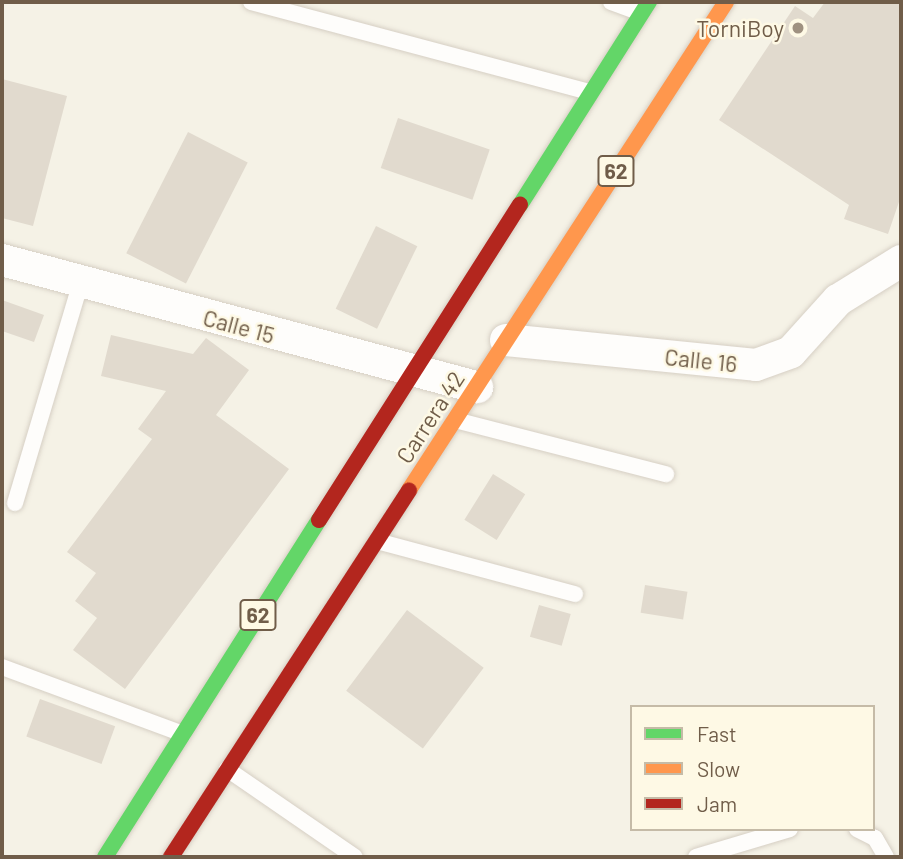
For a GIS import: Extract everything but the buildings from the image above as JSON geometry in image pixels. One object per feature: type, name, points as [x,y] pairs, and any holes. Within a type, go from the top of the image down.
[{"type":"highway","name":"Carrera 42","points":[[171,857],[225,767],[377,541],[726,2]]},
{"type":"highway","name":"Carrera 42","points":[[105,857],[646,8]]},
{"type":"street","name":"Calle 15","points":[[2,260],[411,374],[477,387]]},
{"type":"street","name":"Calle 16","points":[[506,340],[756,365],[791,352],[838,300],[901,261]]},
{"type":"lane","points":[[251,2],[592,92]]},
{"type":"lane","points":[[611,2],[646,8]]},
{"type":"lane","points":[[15,503],[80,282]]},
{"type":"lane","points":[[455,420],[666,474]]},
{"type":"lane","points":[[377,541],[575,594]]},
{"type":"lane","points":[[2,667],[183,734]]},
{"type":"lane","points":[[225,767],[355,857]]},
{"type":"lane","points":[[696,857],[783,831]]},
{"type":"lane","points":[[861,831],[875,838],[886,857]]},
{"type":"traffic: fast","points":[[520,205],[649,2]]},
{"type":"traffic: fast","points":[[105,857],[319,520]]},
{"type":"traffic: slow","points":[[409,490],[726,2]]},
{"type":"traffic: jam","points":[[319,520],[520,205]]},
{"type":"traffic: jam","points":[[171,857],[409,490]]},
{"type":"place","name":"TorniBoy","points":[[798,28]]}]
